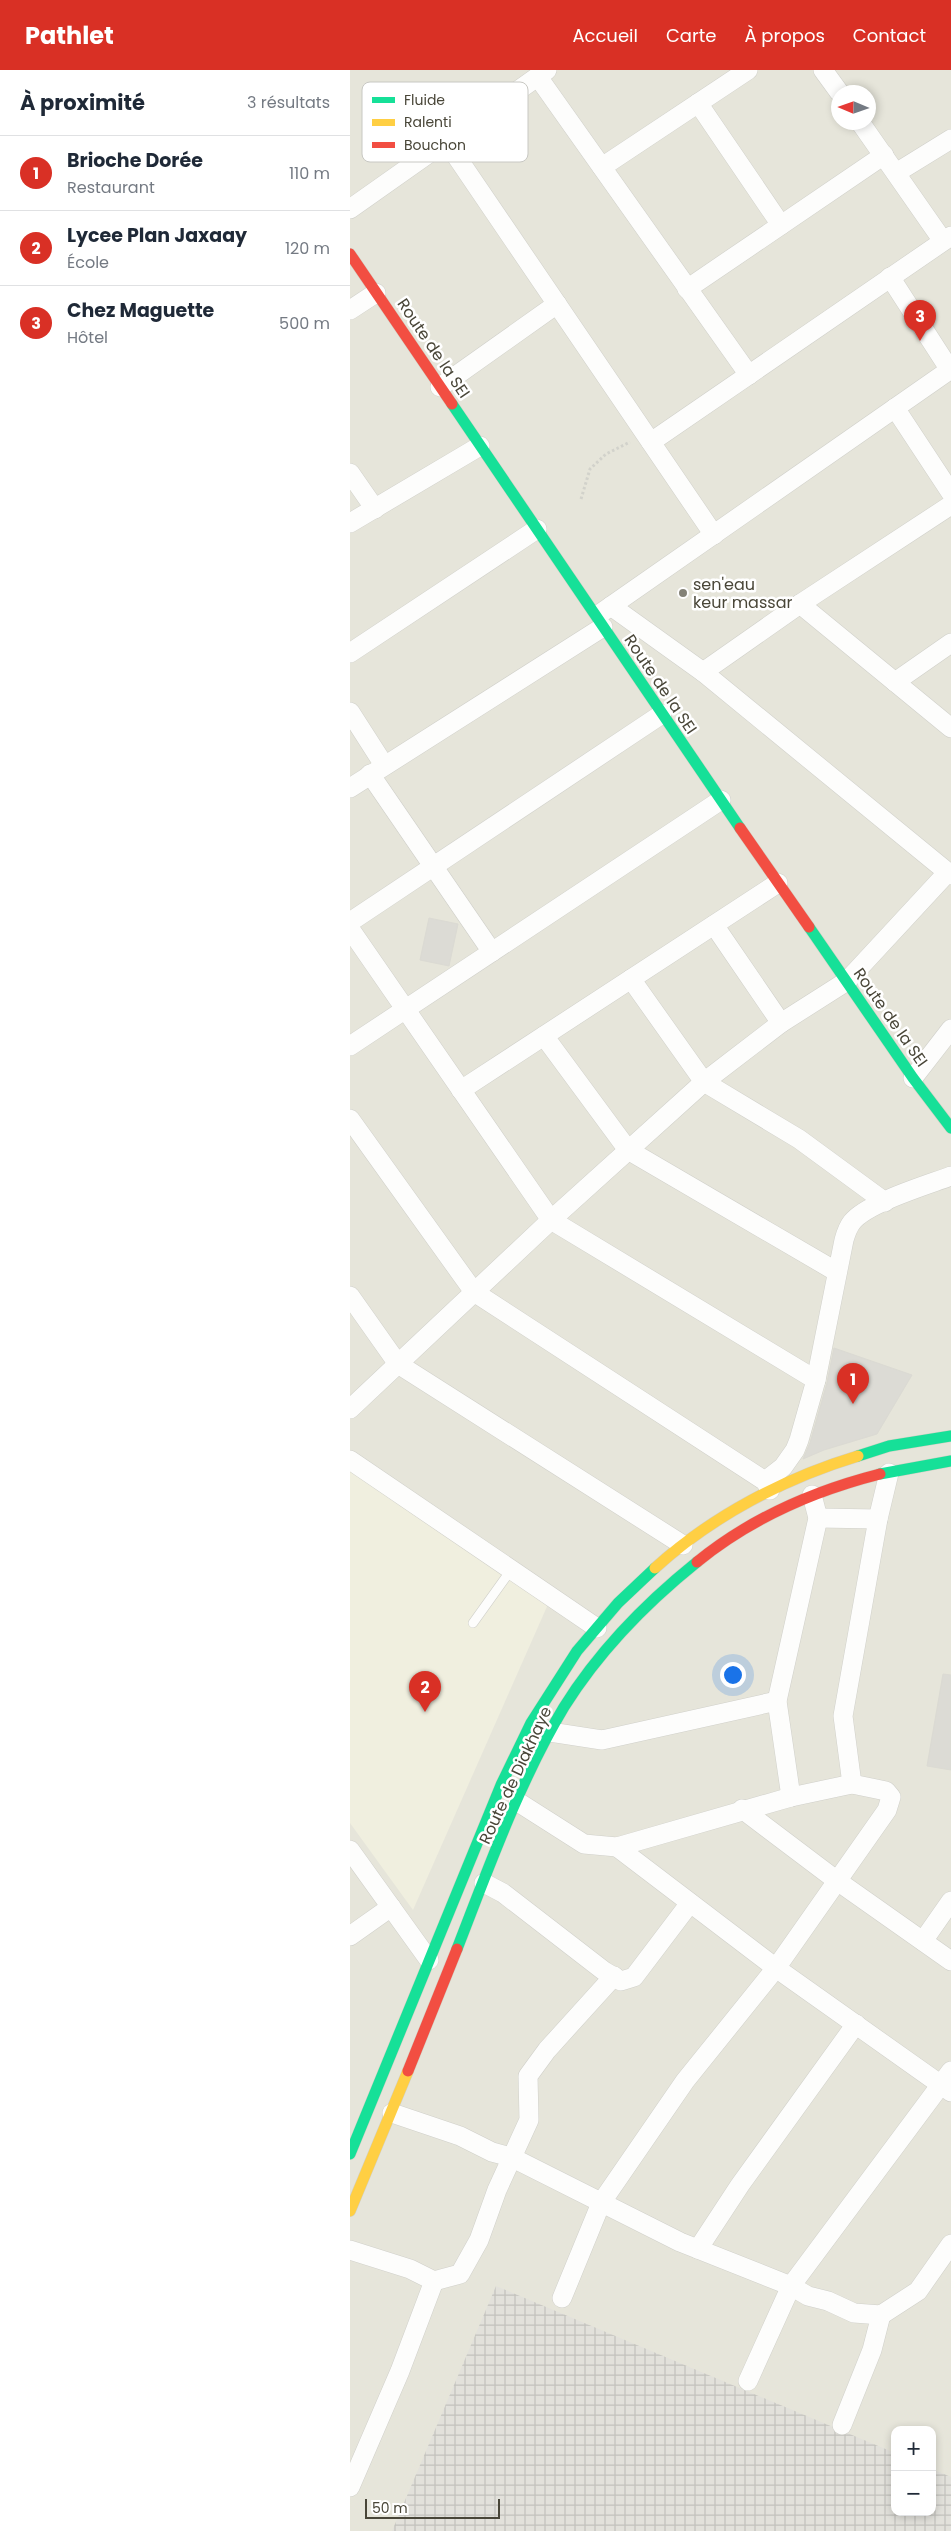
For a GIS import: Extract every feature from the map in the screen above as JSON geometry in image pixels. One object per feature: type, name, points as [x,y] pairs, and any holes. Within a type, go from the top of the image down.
[{"type":"main road","name":"Route de la SEI","points":[[350,254],[778,883],[913,1078],[951,1128]]},
{"type":"main road","name":"Route de Diakhaye","points":[[350,2154],[429,1960],[531,1723],[555,1682],[597,1628],[626,1594],[683,1545],[768,1486],[870,1451],[950,1434]]},
{"type":"main road","name":"Route de Diakhaye","points":[[350,2211],[392,2113],[484,1883],[550,1732],[585,1676],[616,1637],[656,1596],[701,1559],[754,1523],[812,1495],[889,1474],[951,1461]]},
{"type":"street","points":[[602,167],[748,70]]},
{"type":"street","points":[[823,70],[834,85]]},
{"type":"street","points":[[528,84],[543,73],[602,167],[749,375]]},
{"type":"street","points":[[698,103],[781,225]]},
{"type":"street","points":[[649,439],[749,375],[947,238],[896,173],[866,130]]},
{"type":"street","points":[[896,173],[951,139]]},
{"type":"street","points":[[688,289],[884,155]]},
{"type":"street","points":[[350,208],[416,162]]},
{"type":"street","points":[[460,162],[714,535]]},
{"type":"street","points":[[350,788],[599,622],[611,606],[950,370],[890,277]]},
{"type":"street","points":[[350,310],[376,292]]},
{"type":"street","points":[[440,387],[557,304]]},
{"type":"street","points":[[895,408],[951,494]]},
{"type":"street","points":[[350,524],[480,446]]},
{"type":"street","points":[[350,473],[374,509]]},
{"type":"street","points":[[703,672],[800,604],[951,505]]},
{"type":"street","points":[[350,653],[537,529]]},
{"type":"street","points":[[800,604],[951,728]]},
{"type":"street","points":[[350,1409],[551,1220],[704,1082],[781,1023],[847,982],[949,874],[703,672],[611,606]]},
{"type":"street","points":[[895,682],[951,643]]},
{"type":"street","points":[[350,712],[377,770],[433,867],[492,952]]},
{"type":"street","points":[[350,922],[662,714]]},
{"type":"street","points":[[350,1046],[721,800]]},
{"type":"street","points":[[461,1090],[778,883]]},
{"type":"street","points":[[714,925],[781,1023]]},
{"type":"street","points":[[350,929],[551,1220],[816,1380]]},
{"type":"street","points":[[631,979],[704,1082],[798,1139],[885,1202]]},
{"type":"street","points":[[913,1078],[951,1028]]},
{"type":"street","points":[[544,1036],[628,1150],[837,1272]]},
{"type":"street","points":[[350,1119],[474,1292],[768,1486],[795,1450],[816,1380],[837,1272],[846,1235],[851,1223],[859,1214],[951,1176]]},
{"type":"street","points":[[350,1296],[398,1364],[683,1545]]},
{"type":"street","points":[[350,1460],[597,1628]]},
{"type":"street","points":[[852,1784],[843,1716],[878,1519],[889,1474]]},
{"type":"street","points":[[791,1797],[776,1701],[818,1518],[812,1495]]},
{"type":"street","points":[[818,1518],[878,1519]]},
{"type":"street","points":[[550,1732],[602,1740],[776,1701]]},
{"type":"street","points":[[518,1802],[584,1844],[617,1847],[742,1809],[852,1784],[886,1791],[891,1801],[888,1810],[836,1880],[776,1968],[685,2081],[601,2203],[562,2298]]},
{"type":"street","points":[[742,1809],[836,1880],[951,1961]]},
{"type":"street","points":[[617,1847],[776,1968],[856,2024],[948,2082],[791,2286],[748,2381]]},
{"type":"street","points":[[350,1850],[429,1960]]},
{"type":"street","points":[[484,1883],[503,1893],[621,1981],[634,1977],[690,1903]]},
{"type":"street","points":[[922,1941],[951,1901]]},
{"type":"street","points":[[350,1936],[391,1907]]},
{"type":"street","points":[[350,2250],[410,2269],[434,2281],[460,2274],[479,2240],[511,2156],[529,2120],[528,2076],[547,2050],[614,1976]]},
{"type":"street","points":[[698,2249],[740,2185],[856,2024]]},
{"type":"street","points":[[392,2113],[460,2136],[492,2152],[511,2156],[680,2242],[791,2286],[808,2296],[828,2301],[854,2313],[881,2315],[918,2292],[951,2244]]},
{"type":"street","points":[[350,2487],[400,2371],[434,2281]]},
{"type":"street","points":[[842,2426],[872,2350],[881,2315]]},
{"type":"lane","points":[[473,1623],[511,1570]]},
{"type":"path","points":[[582,499],[590,469],[606,454],[649,439]]},
{"type":"shaded area","points":[[350,70],[951,70],[951,2531],[350,2531]]},
{"type":"shaded area","points":[[350,1471],[549,1602],[413,1910],[350,1823]]},
{"type":"shaded area","points":[[496,2286],[891,2451],[891,2516],[936,2516],[936,2471],[951,2477],[951,2531],[392,2531]]},
{"type":"building","points":[[429,918],[458,924],[449,966],[420,960]]},
{"type":"building","points":[[834,1348],[912,1375],[877,1434],[824,1450],[803,1459],[810,1443],[827,1383]]},
{"type":"building","points":[[943,1674],[951,1675],[951,1770],[927,1766]]},
{"type":"traffic: fast","points":[[452,404],[740,828]]},
{"type":"traffic: fast","points":[[809,927],[913,1078],[951,1128]]},
{"type":"traffic: fast","points":[[858,1456],[889,1446],[951,1436]]},
{"type":"traffic: fast","points":[[880,1474],[951,1461]]},
{"type":"traffic: fast","points":[[457,1949],[519,1795],[564,1707],[592,1666],[624,1629],[697,1562]]},
{"type":"traffic: fast","points":[[350,2154],[501,1785],[531,1723],[577,1651],[618,1603],[655,1568]]},
{"type":"traffic: slow","points":[[655,1568],[701,1532],[751,1501],[803,1475],[858,1456]]},
{"type":"traffic: slow","points":[[350,2211],[408,2071]]},
{"type":"traffic: jam","points":[[350,254],[452,404]]},
{"type":"traffic: jam","points":[[740,828],[809,927]]},
{"type":"traffic: jam","points":[[697,1562],[718,1546],[761,1519],[807,1498],[880,1474]]},
{"type":"traffic: jam","points":[[408,2071],[457,1949]]},
{"type":"place","name":"Chez Maguette","points":[[920,341]]},
{"type":"place","name":"sen'eau keur massar","points":[[683,593]]},
{"type":"place","name":"Brioche Dorée","points":[[853,1404]]},
{"type":"place","name":"Lycee Plan Jaxaay","points":[[425,1712]]}]
